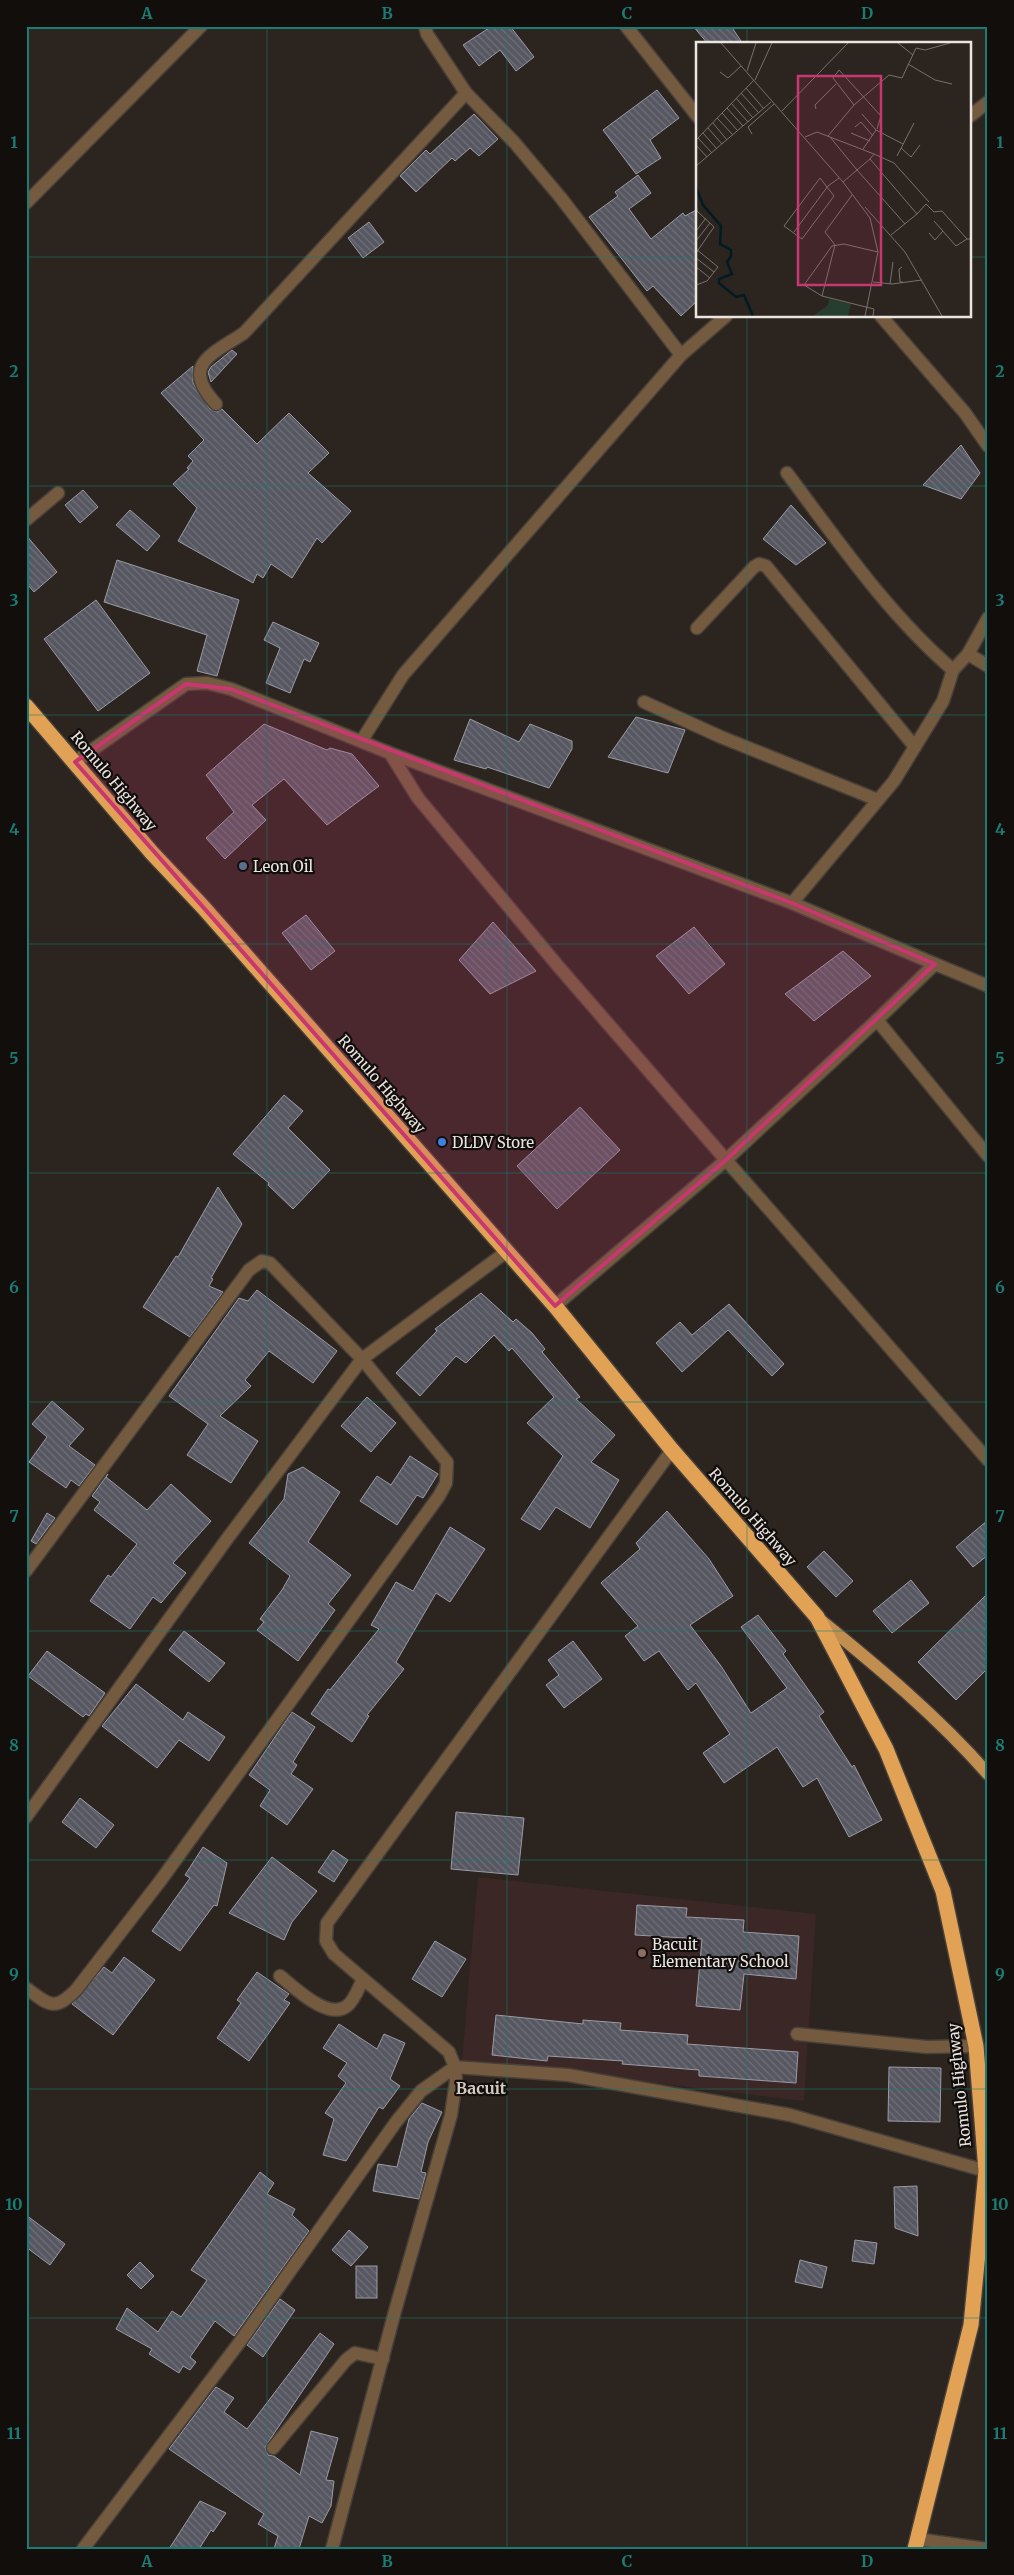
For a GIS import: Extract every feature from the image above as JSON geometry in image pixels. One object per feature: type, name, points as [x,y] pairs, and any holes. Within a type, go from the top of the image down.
[{"type":"highway","name":"Romulo Highway","points":[[26,706],[152,853],[203,907],[555,1306],[672,1450],[817,1617],[886,1749],[943,1891],[976,2046],[986,2171],[971,2325],[916,2544]]},
{"type":"main road","points":[[817,1617],[891,1676],[968,1751],[988,1774]]},
{"type":"street","points":[[26,203],[201,26]]},
{"type":"street","points":[[425,26],[427,34],[466,93],[514,142],[561,198],[681,354]]},
{"type":"street","points":[[626,26],[696,114]]},
{"type":"street","points":[[216,404],[203,390],[199,376],[203,362],[244,333],[466,93]]},
{"type":"street","points":[[972,114],[988,102]]},
{"type":"street","points":[[362,740],[403,675],[681,354],[724,318]]},
{"type":"street","points":[[883,318],[965,413],[988,446]]},
{"type":"street","points":[[787,473],[861,572],[928,648],[953,670]]},
{"type":"street","points":[[26,520],[58,493]]},
{"type":"street","points":[[697,628],[754,567],[760,564],[766,566],[915,747]]},
{"type":"street","points":[[792,903],[878,800],[915,747],[943,701],[953,670],[968,654],[988,618]]},
{"type":"street","points":[[968,654],[988,666]]},
{"type":"street","points":[[75,762],[186,684],[207,683],[231,689],[362,740],[390,753],[792,903],[988,986]]},
{"type":"street","points":[[644,702],[721,737],[878,800]]},
{"type":"street","points":[[390,753],[431,813],[558,966],[988,1460]]},
{"type":"street","points":[[555,1306],[726,1160],[935,964]]},
{"type":"street","points":[[877,1020],[988,1156]]},
{"type":"street","points":[[26,1817],[227,1539],[362,1359],[506,1252]]},
{"type":"street","points":[[26,1571],[243,1277],[254,1265],[262,1262],[270,1263],[362,1359],[447,1462],[446,1483],[439,1496],[161,1880],[76,1990],[62,2003],[55,2005],[45,2003],[26,1988]]},
{"type":"street","points":[[332,2549],[382,2358],[451,2115],[456,2081],[455,2067],[449,2052],[334,1954],[326,1941],[327,1923],[672,1450]]},
{"type":"street","points":[[280,1976],[313,2002],[330,2010],[339,2010],[348,2006],[363,1980]]},
{"type":"street","points":[[797,2034],[927,2047],[976,2046]]},
{"type":"street","points":[[83,2549],[239,2343],[396,2122],[421,2091],[455,2067],[568,2074],[790,2115],[986,2171]]},
{"type":"street","points":[[273,2448],[346,2360],[355,2353],[382,2358]]},
{"type":"street","points":[[916,2544],[986,2549]]},
{"type":"highlighted area","points":[[186,684],[231,689],[792,903],[935,964],[726,1160],[555,1306],[75,762]]},
{"type":"shaded area","name":"Bacuit Elementary School","points":[[478,1877],[816,1914],[804,2101],[462,2060]]},
{"type":"building","points":[[492,26],[510,26],[534,57],[516,71],[500,50],[479,66],[463,45]]},
{"type":"building","points":[[693,26],[731,26],[742,42],[706,42]]},
{"type":"building","points":[[657,90],[679,118],[650,140],[661,158],[636,174],[603,130]]},
{"type":"building","points":[[474,114],[498,139],[479,156],[470,148],[455,161],[452,158],[416,192],[400,176],[426,150],[430,154]]},
{"type":"building","points":[[638,175],[651,193],[629,209],[651,239],[683,213],[685,216],[696,210],[696,302],[681,316],[653,286],[647,291],[589,217],[618,196],[615,192]]},
{"type":"building","points":[[369,222],[384,242],[363,258],[348,238]]},
{"type":"building","points":[[232,350],[237,354],[211,382],[208,372],[211,367]]},
{"type":"building","points":[[193,366],[193,383],[210,409],[217,412],[222,409],[257,444],[289,413],[329,453],[308,473],[351,511],[322,543],[317,538],[292,578],[271,564],[263,578],[257,574],[253,583],[178,541],[197,508],[173,484],[189,469],[187,468],[193,461],[188,456],[204,440],[161,393]]},
{"type":"building","points":[[961,445],[980,473],[961,499],[923,485]]},
{"type":"building","points":[[83,490],[98,507],[80,523],[65,505]]},
{"type":"building","points":[[791,505],[826,543],[796,565],[763,539]]},
{"type":"building","points":[[130,510],[160,536],[147,551],[116,525]]},
{"type":"building","points":[[26,535],[57,572],[34,592],[26,583]]},
{"type":"building","points":[[117,560],[239,600],[217,676],[197,671],[207,635],[104,602]]},
{"type":"building","points":[[96,600],[150,673],[98,711],[44,639]]},
{"type":"building","points":[[273,622],[319,643],[310,662],[304,659],[290,693],[266,683],[280,648],[264,640]]},
{"type":"building","points":[[636,717],[685,730],[668,773],[608,757]]},
{"type":"building","points":[[470,719],[519,742],[530,724],[572,741],[572,749],[549,788],[487,767],[486,769],[454,760]]},
{"type":"building","points":[[264,724],[327,750],[330,748],[352,754],[379,786],[327,825],[284,779],[252,805],[266,820],[225,859],[206,838],[234,812],[206,775]]},
{"type":"building","points":[[306,915],[335,951],[311,970],[282,933]]},
{"type":"building","points":[[493,922],[536,971],[490,994],[459,960]]},
{"type":"building","points":[[694,927],[725,964],[689,994],[656,956]]},
{"type":"building","points":[[843,951],[871,976],[814,1021],[785,994]]},
{"type":"building","points":[[284,1095],[303,1111],[288,1128],[330,1170],[293,1209],[268,1185],[269,1183],[233,1154]]},
{"type":"building","points":[[580,1107],[620,1150],[557,1209],[517,1166]]},
{"type":"building","points":[[218,1187],[242,1224],[211,1278],[213,1279],[209,1286],[223,1292],[190,1337],[143,1307],[176,1256],[178,1257]]},
{"type":"building","points":[[257,1290],[337,1351],[313,1383],[269,1351],[245,1380],[251,1386],[220,1416],[258,1441],[231,1483],[187,1455],[208,1424],[169,1396],[239,1298],[248,1301]]},
{"type":"building","points":[[481,1293],[513,1322],[516,1319],[532,1333],[545,1349],[542,1352],[580,1397],[576,1399],[615,1435],[591,1462],[619,1480],[590,1528],[556,1507],[540,1530],[521,1519],[563,1456],[527,1423],[554,1397],[512,1348],[509,1351],[494,1335],[466,1363],[456,1356],[420,1396],[396,1373],[437,1331],[435,1329]]},
{"type":"building","points":[[729,1304],[784,1364],[772,1376],[728,1330],[682,1372],[656,1343],[680,1322],[692,1335]]},
{"type":"building","points":[[367,1397],[396,1423],[371,1452],[341,1426]]},
{"type":"building","points":[[52,1401],[84,1429],[69,1446],[95,1465],[79,1486],[71,1480],[66,1488],[29,1462],[47,1437],[32,1424]]},
{"type":"building","points":[[410,1456],[438,1474],[423,1498],[417,1495],[397,1525],[360,1501],[377,1476],[391,1485]]},
{"type":"building","points":[[303,1467],[340,1492],[308,1542],[351,1575],[328,1604],[335,1610],[298,1661],[257,1630],[264,1622],[260,1619],[290,1576],[249,1543],[284,1499],[288,1474]]},
{"type":"building","points":[[108,1474],[106,1477],[147,1510],[171,1484],[211,1521],[173,1563],[186,1573],[161,1603],[153,1597],[130,1629],[90,1601],[108,1575],[111,1577],[137,1544],[94,1510],[100,1502],[92,1496]]},
{"type":"building","points":[[667,1511],[709,1559],[733,1596],[690,1625],[721,1666],[751,1713],[787,1688],[741,1627],[758,1615],[786,1651],[783,1654],[824,1712],[819,1716],[852,1767],[854,1765],[882,1820],[849,1837],[817,1778],[803,1787],[777,1747],[724,1783],[703,1753],[730,1734],[696,1683],[688,1690],[659,1651],[644,1661],[625,1636],[638,1626],[601,1583],[640,1549],[636,1543]]},
{"type":"building","points":[[47,1513],[55,1518],[36,1544],[31,1541]]},
{"type":"building","points":[[988,1520],[988,1555],[973,1567],[956,1547]]},
{"type":"building","points":[[450,1527],[485,1549],[450,1602],[436,1593],[396,1662],[404,1669],[367,1715],[369,1716],[352,1742],[311,1714],[328,1689],[330,1690],[379,1629],[371,1625],[396,1582],[413,1591]]},
{"type":"building","points":[[824,1551],[853,1581],[836,1597],[807,1567]]},
{"type":"building","points":[[911,1580],[929,1603],[892,1633],[873,1611]]},
{"type":"building","points":[[988,1593],[988,1668],[956,1700],[918,1662]]},
{"type":"building","points":[[184,1631],[225,1663],[209,1682],[169,1650]]},
{"type":"building","points":[[573,1641],[602,1679],[564,1708],[546,1685],[559,1675],[548,1660]]},
{"type":"building","points":[[47,1651],[105,1693],[89,1716],[86,1714],[83,1717],[28,1676]]},
{"type":"building","points":[[136,1684],[183,1720],[188,1712],[225,1737],[209,1761],[179,1740],[157,1768],[102,1726]]},
{"type":"building","points":[[292,1712],[315,1727],[293,1762],[297,1765],[291,1774],[313,1789],[287,1825],[260,1806],[270,1790],[249,1775]]},
{"type":"building","points":[[80,1798],[114,1825],[96,1848],[62,1822]]},
{"type":"building","points":[[456,1812],[524,1818],[518,1875],[451,1869]]},
{"type":"building","points":[[203,1847],[227,1863],[217,1906],[214,1905],[180,1951],[152,1931],[190,1878],[185,1875]]},
{"type":"building","points":[[333,1850],[348,1860],[334,1882],[318,1872]]},
{"type":"building","points":[[272,1857],[317,1891],[292,1922],[284,1940],[229,1913]]},
{"type":"building","points":[[637,1905],[687,1908],[686,1917],[744,1920],[743,1932],[799,1936],[796,1979],[744,1974],[740,2010],[696,2006],[702,1939],[635,1935]]},
{"type":"building","points":[[435,1941],[466,1959],[442,1997],[412,1979]]},
{"type":"building","points":[[124,1957],[155,1980],[113,2035],[72,2004],[104,1967],[112,1973]]},
{"type":"building","points":[[257,1972],[289,1994],[284,2000],[290,2003],[249,2061],[217,2038],[241,2003],[237,2000]]},
{"type":"building","points":[[496,2015],[583,2024],[583,2020],[621,2023],[620,2030],[688,2035],[687,2044],[798,2052],[796,2083],[699,2076],[699,2070],[622,2064],[623,2061],[548,2056],[547,2061],[492,2055]]},
{"type":"building","points":[[339,2024],[377,2049],[384,2034],[405,2043],[390,2079],[400,2086],[383,2109],[379,2107],[346,2161],[323,2155],[334,2119],[325,2113],[346,2083],[338,2076],[347,2063],[323,2048]]},
{"type":"building","points":[[889,2067],[941,2068],[940,2122],[888,2121]]},
{"type":"building","points":[[422,2103],[442,2112],[428,2142],[421,2172],[426,2173],[419,2199],[373,2191],[378,2164],[397,2167],[409,2119]]},
{"type":"building","points":[[260,2172],[274,2183],[267,2194],[295,2209],[292,2215],[309,2231],[234,2336],[215,2321],[190,2357],[196,2362],[190,2370],[183,2366],[179,2373],[149,2354],[152,2349],[116,2329],[127,2308],[158,2332],[172,2311],[181,2317],[207,2280],[191,2270]]},
{"type":"building","points":[[917,2186],[918,2236],[895,2228],[894,2187]]},
{"type":"building","points":[[26,2215],[65,2244],[50,2265],[26,2247]]},
{"type":"building","points":[[349,2230],[368,2247],[351,2266],[332,2250]]},
{"type":"building","points":[[855,2240],[877,2243],[874,2264],[852,2261]]},
{"type":"building","points":[[800,2260],[827,2267],[822,2288],[795,2282]]},
{"type":"building","points":[[140,2262],[154,2276],[141,2289],[127,2275]]},
{"type":"building","points":[[356,2266],[377,2266],[377,2298],[356,2298]]},
{"type":"building","points":[[280,2299],[295,2310],[263,2357],[247,2345]]},
{"type":"building","points":[[320,2333],[334,2344],[265,2447],[268,2455],[274,2456],[300,2475],[311,2431],[338,2438],[326,2480],[334,2481],[331,2506],[322,2523],[309,2516],[299,2549],[274,2549],[278,2536],[258,2524],[264,2514],[169,2449],[216,2387],[234,2398],[224,2412],[247,2429]]},
{"type":"building","points":[[200,2501],[226,2513],[213,2532],[211,2530],[199,2549],[169,2549]]},
{"type":"place","name":"Leon Oil","points":[[243,866]]},
{"type":"place","name":"DLDV Store","points":[[442,1142]]},
{"type":"place","name":"Bacuit Elementary School","points":[[642,1953]]},
{"type":"district","name":"Bacuit","points":[[481,2088]]}]
